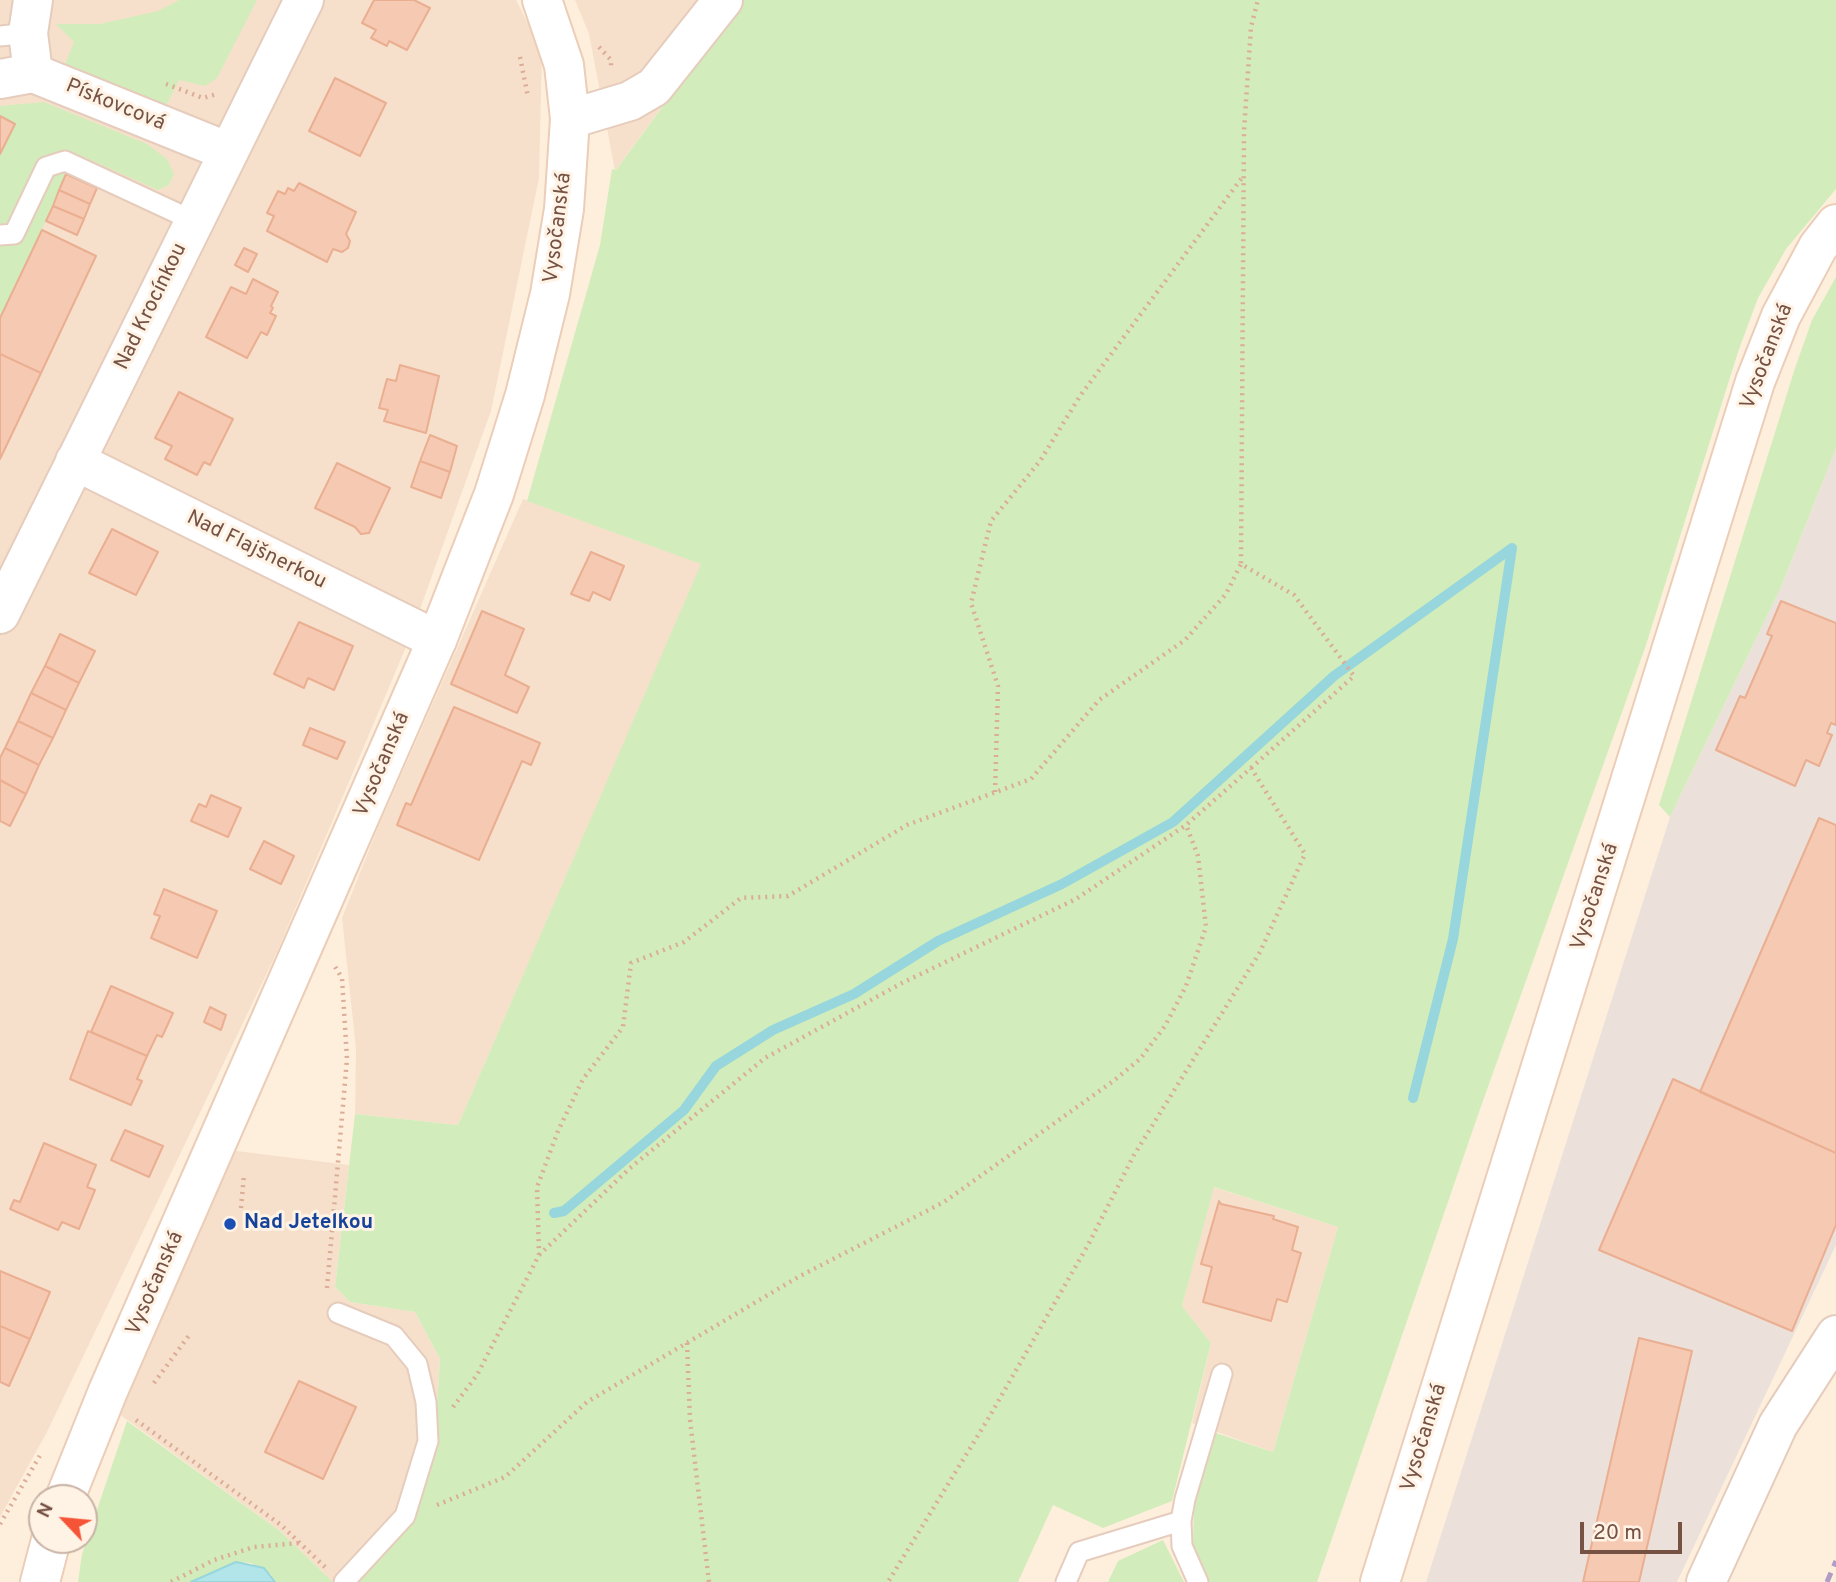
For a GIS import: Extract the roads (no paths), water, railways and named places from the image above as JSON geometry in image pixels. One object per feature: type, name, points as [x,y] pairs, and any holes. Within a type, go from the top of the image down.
[{"type":"main road","name":"Nad Krocínkou","points":[[0,614],[304,0]]},
{"type":"main road","name":"Vysočanská","points":[[71,1484],[108,1391],[437,639],[494,494],[525,395],[550,294],[564,209],[570,119],[564,65],[542,0]]},
{"type":"main road","points":[[570,119],[630,102],[654,87],[723,0]]},
{"type":"main road","points":[[16,76],[20,23]]},
{"type":"main road","name":"Pískovcová","points":[[16,76],[229,152]]},
{"type":"main road","name":"Vysočanská","points":[[1380,1582],[1755,382],[1782,316],[1818,247],[1836,224]]},
{"type":"main road","name":"Nad Flajšnerkou","points":[[75,461],[437,639]]},
{"type":"main road","points":[[1706,1582],[1778,1425],[1836,1335]]},
{"type":"main road","points":[[40,1582],[47,1554]]},
{"type":"lane","points":[[0,235],[14,234],[46,167],[65,161],[194,221]]},
{"type":"lane","points":[[338,1313],[394,1336],[416,1364],[426,1402],[428,1441],[405,1516],[338,1578]]},
{"type":"lane","points":[[1198,1582],[1182,1546],[1181,1521],[1222,1374]]},
{"type":"lane","points":[[1066,1582],[1079,1552],[1181,1521]]},
{"type":"water","points":[[236,1562],[264,1568],[275,1582],[191,1582]]},
{"type":"waterway","points":[[1413,1098],[1453,939],[1512,548]]},
{"type":"waterway","points":[[554,1213],[564,1211],[684,1110],[716,1066],[773,1030],[854,994],[938,941],[1062,884],[1173,822],[1334,676],[1512,548]]},
{"type":"railway","points":[[1827,1582],[1836,1561]]},
{"type":"place","name":"Nad Jetelkou","points":[[230,1224]]}]
